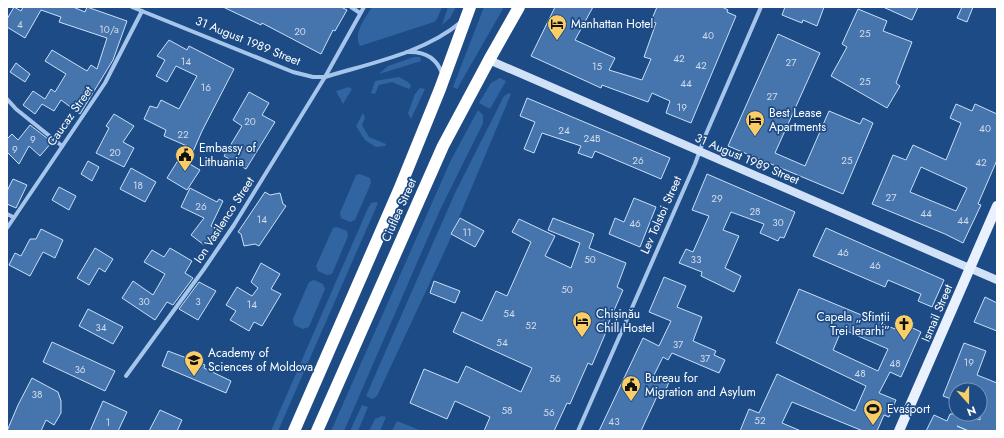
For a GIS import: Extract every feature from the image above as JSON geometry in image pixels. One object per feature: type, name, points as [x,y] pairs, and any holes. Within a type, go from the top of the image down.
[{"type":"highway","name":"Ciuflea Street","points":[[317,431],[443,146],[488,60],[519,7]]},
{"type":"highway","name":"Ciuflea Street","points":[[294,431],[399,190],[444,79],[468,12]]},
{"type":"main road","name":"Ismail Street","points":[[899,431],[997,206]]},
{"type":"street","name":"31 August 1989 Street","points":[[132,7],[293,72],[313,77],[325,77],[404,52],[446,33],[468,12]]},
{"type":"street","points":[[351,7],[360,13]]},
{"type":"street","name":"Ion Vasilenco Street","points":[[126,376],[234,225],[325,77],[364,7]]},
{"type":"street","name":"Lev Tolstoi Street","points":[[578,431],[695,164],[699,151],[761,7]]},
{"type":"street","name":"Caucaz Street","points":[[7,228],[105,83],[142,11]]},
{"type":"street","name":"31 August 1989 Street","points":[[404,52],[414,52],[430,56],[440,67],[444,79]]},
{"type":"street","name":"31 August 1989 Street","points":[[488,60],[997,280]]},
{"type":"street","points":[[7,100],[16,110],[62,146]]},
{"type":"street","points":[[7,214],[13,217]]},
{"type":"shaded area","points":[[372,7],[442,7],[437,19],[434,22],[360,46],[358,41],[359,31],[363,21]]},
{"type":"shaded area","points":[[448,7],[456,7],[450,18],[442,25]]},
{"type":"shaded area","points":[[484,7],[504,7],[457,89],[453,87]]},
{"type":"shaded area","points":[[414,57],[420,57],[421,61],[379,74],[388,66]]},
{"type":"shaded area","points":[[399,77],[408,82],[411,86],[409,89],[392,82],[379,85],[375,94],[371,93],[375,81]]},
{"type":"shaded area","points":[[500,78],[506,81],[490,109],[479,103],[491,83]]},
{"type":"shaded area","points":[[349,87],[352,89],[343,104],[336,91]]},
{"type":"shaded area","points":[[420,88],[425,89],[411,119],[408,113],[415,94]]},
{"type":"shaded area","points":[[509,93],[511,94],[447,246],[377,396],[372,399],[366,396],[455,193],[504,96]]},
{"type":"shaded area","points":[[478,110],[483,115],[483,123],[439,212],[344,431],[331,431],[451,160]]},
{"type":"shaded area","points":[[363,113],[365,118],[362,125],[369,137],[386,144],[385,146],[376,147],[365,140],[356,126]]},
{"type":"shaded area","points":[[360,174],[370,178],[371,183],[355,220],[350,222],[341,218],[340,213],[356,175]]},
{"type":"shaded area","points":[[371,203],[378,203],[278,431],[271,431],[368,208]]},
{"type":"shaded area","points":[[337,227],[347,231],[348,236],[332,274],[327,275],[318,271],[316,266],[333,228]]},
{"type":"shaded area","points":[[314,280],[323,284],[325,289],[309,327],[303,329],[294,325],[293,319],[309,282]]},
{"type":"shaded area","points":[[362,405],[368,407],[358,431],[350,431]]},
{"type":"shaded area","points":[[382,416],[386,417],[380,431],[369,431],[375,419]]},
{"type":"shaded area","points":[[397,421],[422,431],[392,431]]},
{"type":"building","points":[[14,7],[21,11],[23,7],[73,7],[85,12],[87,7],[127,21],[113,60],[80,114],[61,100],[54,111],[42,104],[35,114],[23,105],[33,91],[45,99],[51,89],[55,92],[66,74],[45,61],[52,50],[87,71],[91,65],[97,69],[107,38],[59,22],[61,17],[41,10],[25,38],[7,27],[7,19]]},
{"type":"building","points":[[223,7],[341,7],[347,10],[335,31],[333,30],[321,54],[262,23],[261,25]]},
{"type":"building","points":[[555,7],[593,7],[575,40],[615,58],[609,70],[642,80],[651,59],[644,57],[656,23],[651,21],[657,7],[722,7],[728,10],[727,12],[736,16],[691,123],[666,113],[670,101],[652,93],[648,102],[602,85],[601,88],[531,56]]},
{"type":"building","points":[[785,7],[824,7],[817,26],[803,20],[802,23],[782,15]]},
{"type":"building","points":[[883,7],[918,7],[912,20]]},
{"type":"building","points":[[962,7],[973,7],[967,22],[957,18]]},
{"type":"building","points":[[858,9],[887,21],[883,31],[912,42],[896,83],[900,86],[887,108],[831,76],[847,47],[842,44]]},
{"type":"building","points":[[778,34],[820,53],[775,153],[805,166],[829,111],[860,124],[863,118],[873,123],[843,194],[728,146]]},
{"type":"building","points":[[169,40],[187,50],[189,46],[234,69],[202,131],[188,163],[200,170],[187,190],[167,178],[187,146],[164,136],[166,130],[144,119],[150,106],[157,108],[161,100],[179,109],[197,76],[176,66],[167,82],[156,76],[165,60],[157,56]]},
{"type":"building","points":[[16,63],[30,74],[25,82],[10,72]]},
{"type":"building","points":[[249,92],[269,103],[262,115],[275,122],[246,169],[224,156],[242,126],[233,120]]},
{"type":"building","points":[[527,98],[670,158],[661,179],[595,151],[592,158],[578,153],[581,146],[542,133],[534,153],[524,149],[535,122],[520,116]]},
{"type":"building","points":[[956,104],[972,111],[975,104],[997,114],[997,160],[978,204],[981,205],[963,243],[872,204],[893,155],[906,160],[913,145],[946,160],[961,123],[950,118]],"holes":[[[921,167],[967,188],[956,211],[910,192]]]},
{"type":"building","points":[[114,114],[134,126],[123,142],[134,148],[124,167],[96,153],[109,128],[106,126]]},
{"type":"building","points":[[30,125],[52,142],[40,156],[29,146],[19,164],[7,152],[7,139],[12,134],[18,140]]},
{"type":"building","points":[[88,161],[99,167],[92,181],[81,174]]},
{"type":"building","points":[[131,168],[156,182],[145,202],[120,189]]},
{"type":"building","points":[[707,174],[795,212],[784,238],[780,237],[778,241],[760,233],[764,224],[731,212],[723,230],[739,236],[725,268],[741,276],[734,292],[701,276],[702,272],[679,263],[686,249],[693,252],[709,216],[692,210]]},
{"type":"building","points":[[13,179],[27,185],[16,208],[7,204],[7,191]]},
{"type":"building","points":[[59,187],[76,196],[69,210],[52,200]]},
{"type":"building","points":[[190,188],[217,202],[219,199],[223,201],[211,226],[216,230],[204,245],[191,235],[204,218],[181,207]]},
{"type":"building","points":[[265,192],[270,195],[280,193],[283,204],[286,206],[259,246],[255,244],[244,246],[241,234],[238,232]]},
{"type":"building","points":[[634,198],[656,207],[640,247],[609,234],[615,218],[624,222]]},
{"type":"building","points":[[460,218],[484,231],[475,247],[451,234]]},
{"type":"building","points":[[553,218],[594,234],[589,248],[626,263],[617,287],[623,290],[592,365],[588,363],[570,404],[567,403],[554,431],[484,431],[490,417],[455,401],[447,419],[410,403],[424,369],[458,383],[466,366],[521,392],[532,368],[453,332],[462,312],[482,321],[496,291],[507,296],[531,242],[512,232],[519,219],[555,236],[545,256],[571,268],[580,243],[548,230]]},
{"type":"building","points":[[826,228],[944,280],[932,307],[918,301],[921,294],[888,280],[885,287],[813,256]]},
{"type":"building","points":[[41,229],[63,240],[55,258],[43,252],[30,276],[9,265],[15,253],[21,256],[30,239],[36,239]]},
{"type":"building","points":[[95,248],[113,259],[105,272],[99,268],[89,285],[77,278]]},
{"type":"building","points":[[170,248],[192,261],[185,273],[193,278],[173,305],[167,302],[155,320],[122,298],[133,281],[153,295],[165,274],[144,262],[152,250],[164,257]]},
{"type":"building","points":[[261,263],[280,274],[271,289],[281,294],[262,326],[254,322],[249,331],[230,320],[236,311],[226,305],[237,287],[252,296],[258,288],[251,282]]},
{"type":"building","points":[[664,277],[686,286],[677,307],[702,317],[693,341],[716,351],[714,355],[725,360],[719,373],[672,353],[668,360],[663,357],[654,375],[669,382],[664,394],[659,392],[641,431],[599,431],[643,338],[659,346],[671,321],[649,312]]},
{"type":"building","points":[[434,281],[460,291],[455,303],[430,293]]},
{"type":"building","points":[[199,282],[216,291],[198,320],[179,309]]},
{"type":"building","points":[[799,289],[895,329],[898,321],[921,332],[901,377],[890,372],[879,393],[896,400],[889,417],[884,415],[877,431],[863,431],[792,402],[782,423],[801,431],[740,431],[749,409],[759,413],[777,374],[855,411],[866,386],[776,343]],"holes":[[[842,329],[888,349],[878,371],[833,350]]]},
{"type":"building","points":[[985,297],[997,303],[997,331],[974,322]]},
{"type":"building","points":[[88,309],[123,327],[113,344],[79,326]]},
{"type":"building","points":[[52,342],[115,371],[105,391],[43,362]]},
{"type":"building","points":[[964,343],[986,351],[977,375],[997,383],[997,431],[969,431],[957,426],[968,431],[926,431],[934,415],[947,421],[948,419],[948,422],[988,422],[988,382],[949,382]]},
{"type":"building","points":[[168,351],[205,365],[204,368],[231,381],[226,393],[162,366]]},
{"type":"building","points":[[32,378],[58,392],[61,401],[61,413],[54,425],[46,420],[41,431],[7,431],[18,405]]},
{"type":"building","points":[[948,383],[948,398],[943,396]]},
{"type":"building","points":[[103,401],[127,412],[118,431],[90,431]]},
{"type":"building","points":[[160,410],[182,420],[177,431],[149,431]]},
{"type":"place","name":"Manhattan Hotel","points":[[557,41]]},
{"type":"place","name":"Best Lease Apartments","points":[[755,137]]},
{"type":"place","name":"Embassy of Lithuania","points":[[185,172]]},
{"type":"place","name":"Chișinău Chill Hostel","points":[[582,338]]},
{"type":"place","name":"Capela „Sfinții Trei Ierarhi”","points":[[904,341]]},
{"type":"place","name":"Academy of Sciences of Moldova","points":[[194,377]]},
{"type":"place","name":"Bureau for Migration and Asylum","points":[[631,402]]},
{"type":"place","name":"Evaśport","points":[[873,426]]}]
